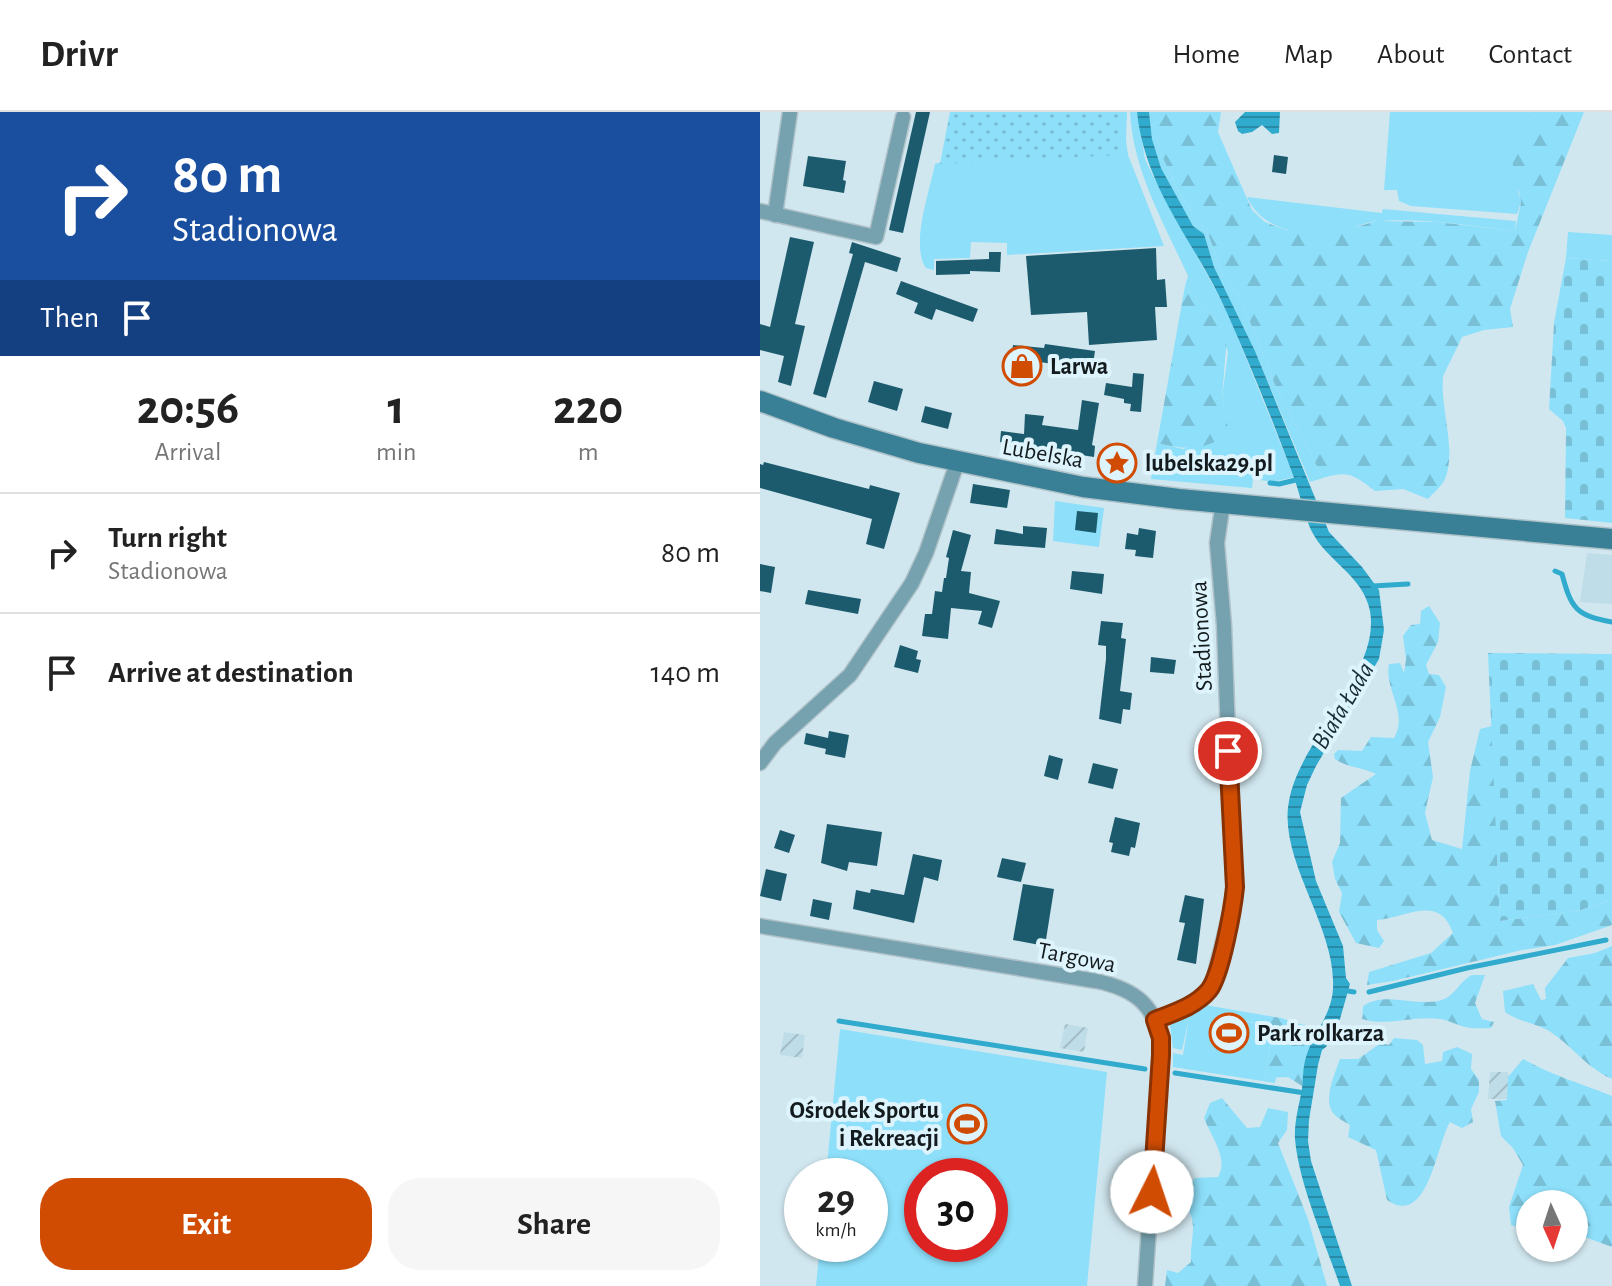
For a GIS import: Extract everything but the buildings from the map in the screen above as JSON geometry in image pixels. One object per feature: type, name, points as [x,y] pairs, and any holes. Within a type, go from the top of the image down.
[{"type":"street","points":[[790,112],[767,213],[876,237],[903,117]]},
{"type":"street","name":"Lubelska","points":[[760,401],[834,428],[957,463],[1083,487],[1612,539]]},
{"type":"street","points":[[760,763],[775,743],[850,675],[905,594],[920,569],[957,463]]},
{"type":"street","name":"Stadionowa","points":[[1155,1020],[1194,1002],[1212,986],[1234,897],[1224,625],[1217,543],[1223,502]]},
{"type":"street","name":"Targowa","points":[[760,926],[1113,984],[1134,993],[1148,1007],[1155,1020]]},
{"type":"street","points":[[1145,1286],[1161,1055],[1161,1038],[1155,1020]]},
{"type":"shaded area","points":[[1587,553],[1612,555],[1612,604],[1580,602]]},
{"type":"shaded area","points":[[1065,1024],[1088,1028],[1084,1052],[1060,1048]]},
{"type":"shaded area","points":[[784,1032],[805,1035],[802,1058],[780,1055]]},
{"type":"shaded area","points":[[1490,1072],[1515,1075],[1515,1099],[1488,1099]]},
{"type":"green space","points":[[950,112],[1121,112],[1121,155],[940,164]]},
{"type":"green space","points":[[1127,112],[1128,155],[1164,246],[1007,255],[1007,243],[971,242],[970,258],[934,259],[934,270],[926,268],[920,232],[935,164]]},
{"type":"green space","points":[[1130,112],[1137,112],[1145,159],[1152,174],[1227,311],[1294,477],[1273,482],[1253,479],[1252,488],[1151,479],[1157,443],[1183,449],[1228,434],[1222,398],[1228,352],[1216,320],[1185,286],[1188,276],[1143,176],[1132,134]]},
{"type":"green space","points":[[1149,112],[1156,112],[1156,132],[1162,156],[1180,194],[1209,236],[1222,273],[1238,296],[1275,385],[1323,478],[1310,482],[1255,351],[1214,267],[1204,234],[1193,226],[1161,168],[1152,139]]},
{"type":"green space","points":[[1156,112],[1221,112],[1218,132],[1252,210],[1265,222],[1286,230],[1333,234],[1376,221],[1437,222],[1515,231],[1521,202],[1512,161],[1517,139],[1528,121],[1540,112],[1584,112],[1528,252],[1510,309],[1513,327],[1484,330],[1462,337],[1444,374],[1448,468],[1444,482],[1428,499],[1403,489],[1375,491],[1345,474],[1323,478],[1275,385],[1238,296],[1222,273],[1209,236],[1180,194],[1162,156],[1156,132]]},
{"type":"green space","points":[[1390,112],[1540,112],[1528,121],[1518,192],[1521,202],[1517,214],[1411,206],[1399,201],[1397,190],[1384,190]]},
{"type":"green space","points":[[1247,197],[1382,213],[1383,209],[1516,221],[1515,231],[1396,220],[1373,222],[1338,233],[1307,234],[1271,223],[1253,208]]},
{"type":"green space","points":[[1568,232],[1612,235],[1612,261],[1566,258]]},
{"type":"green space","points":[[1566,258],[1612,261],[1612,523],[1565,518],[1566,428],[1563,421],[1549,409],[1554,323]]},
{"type":"green space","points":[[1185,286],[1227,336],[1222,398],[1229,434],[1211,444],[1194,448],[1157,443]]},
{"type":"green space","points":[[1055,501],[1104,508],[1099,547],[1053,541]]},
{"type":"green space","points":[[1429,606],[1440,623],[1438,642],[1426,665],[1429,674],[1439,675],[1446,687],[1440,717],[1428,742],[1433,777],[1425,813],[1432,840],[1462,849],[1470,771],[1480,729],[1492,726],[1500,921],[1581,910],[1612,900],[1612,925],[1555,945],[1367,985],[1369,972],[1431,953],[1453,933],[1439,914],[1421,911],[1377,920],[1377,930],[1384,941],[1379,948],[1356,943],[1339,912],[1342,893],[1332,862],[1340,843],[1341,798],[1376,774],[1340,762],[1334,754],[1338,750],[1362,751],[1371,737],[1394,738],[1399,720],[1388,674],[1389,664],[1400,663],[1404,673],[1403,636],[1411,625],[1420,624],[1421,611]]},
{"type":"green space","points":[[1488,653],[1612,654],[1612,900],[1581,910],[1500,921]]},
{"type":"green space","points":[[1612,946],[1612,1079],[1595,1069],[1552,1033],[1505,1012],[1503,991],[1533,984],[1541,1000],[1546,999],[1545,988],[1568,958]]},
{"type":"green space","points":[[1472,975],[1485,975],[1475,1003],[1482,1019],[1494,1022],[1491,1028],[1468,1028],[1430,1018],[1381,1022],[1362,1019],[1363,1006],[1372,1002],[1390,999],[1438,1001],[1449,997]]},
{"type":"green space","name":"Park rolkarza","points":[[1200,1004],[1222,1008],[1223,1018],[1273,1026],[1265,1078],[1276,1077],[1275,1083],[1173,1067],[1173,1053],[1183,1055],[1189,1018],[1182,1050],[1173,1048],[1170,1025]]},
{"type":"green space","points":[[1222,1008],[1281,1018],[1320,1030],[1306,1057],[1302,1086],[1288,1077],[1265,1078],[1273,1026],[1222,1017]]},
{"type":"green space","name":"Ośrodek Sportu i Rekreacji","points":[[840,1029],[1107,1072],[1087,1286],[816,1286],[818,1262],[888,1262],[888,1158],[828,1158]]},
{"type":"green space","points":[[1394,1038],[1417,1040],[1423,1045],[1425,1064],[1442,1061],[1443,1052],[1457,1047],[1472,1054],[1471,1069],[1479,1080],[1479,1092],[1471,1109],[1473,1122],[1462,1128],[1450,1122],[1421,1194],[1412,1203],[1401,1206],[1387,1200],[1376,1150],[1348,1137],[1350,1125],[1333,1113],[1329,1101],[1340,1059],[1358,1059],[1381,1043],[1389,1045]]},
{"type":"green space","points":[[1523,1059],[1612,1096],[1612,1247],[1588,1238],[1588,1190],[1516,1190],[1516,1227],[1511,1225],[1509,1207],[1523,1165],[1501,1136],[1495,1101],[1507,1100],[1508,1077]]},
{"type":"green space","points":[[1222,1098],[1247,1128],[1260,1127],[1268,1108],[1288,1112],[1287,1130],[1278,1143],[1308,1219],[1327,1286],[1165,1286],[1167,1270],[1178,1273],[1191,1262],[1193,1228],[1185,1195],[1195,1178],[1218,1177],[1221,1170],[1218,1148],[1204,1118],[1210,1103]]},
{"type":"water","name":"Biała Łada","points":[[1137,112],[1149,112],[1152,139],[1161,168],[1193,226],[1204,234],[1214,267],[1255,351],[1329,532],[1379,590],[1384,630],[1379,659],[1316,766],[1300,812],[1316,881],[1343,946],[1346,978],[1350,984],[1340,1019],[1322,1050],[1308,1141],[1311,1161],[1352,1286],[1340,1286],[1297,1157],[1296,1120],[1305,1061],[1328,1011],[1333,980],[1324,935],[1298,867],[1288,822],[1289,801],[1296,777],[1364,658],[1370,634],[1370,611],[1360,588],[1311,530],[1278,435],[1228,315],[1150,167]]},
{"type":"water","points":[[1245,112],[1280,112],[1279,133],[1272,134],[1262,125],[1242,134],[1235,122]]},
{"type":"waterway","points":[[1270,483],[1300,479]]},
{"type":"waterway","points":[[1555,571],[1562,574],[1572,603],[1577,608],[1590,617],[1612,622]]},
{"type":"waterway","points":[[1373,586],[1408,584]]},
{"type":"waterway","points":[[1369,992],[1467,968],[1606,940]]},
{"type":"waterway","points":[[1342,990],[1354,992]]},
{"type":"waterway","points":[[839,1021],[1145,1069]]},
{"type":"waterway","points":[[1175,1073],[1305,1093]]},
{"type":"place","name":"Larwa","points":[[1022,366]]},
{"type":"place","name":"lubelska29.pl","points":[[1117,463]]},
{"type":"place","name":"Park rolkarza","points":[[1229,1033]]},
{"type":"place","name":"Ośrodek Sportu i Rekreacji","points":[[967,1124]]},
{"type":"route","points":[[1152,1192],[1161,1055],[1161,1038],[1155,1020],[1194,1002],[1212,986],[1232,908],[1235,887],[1228,751]]}]
